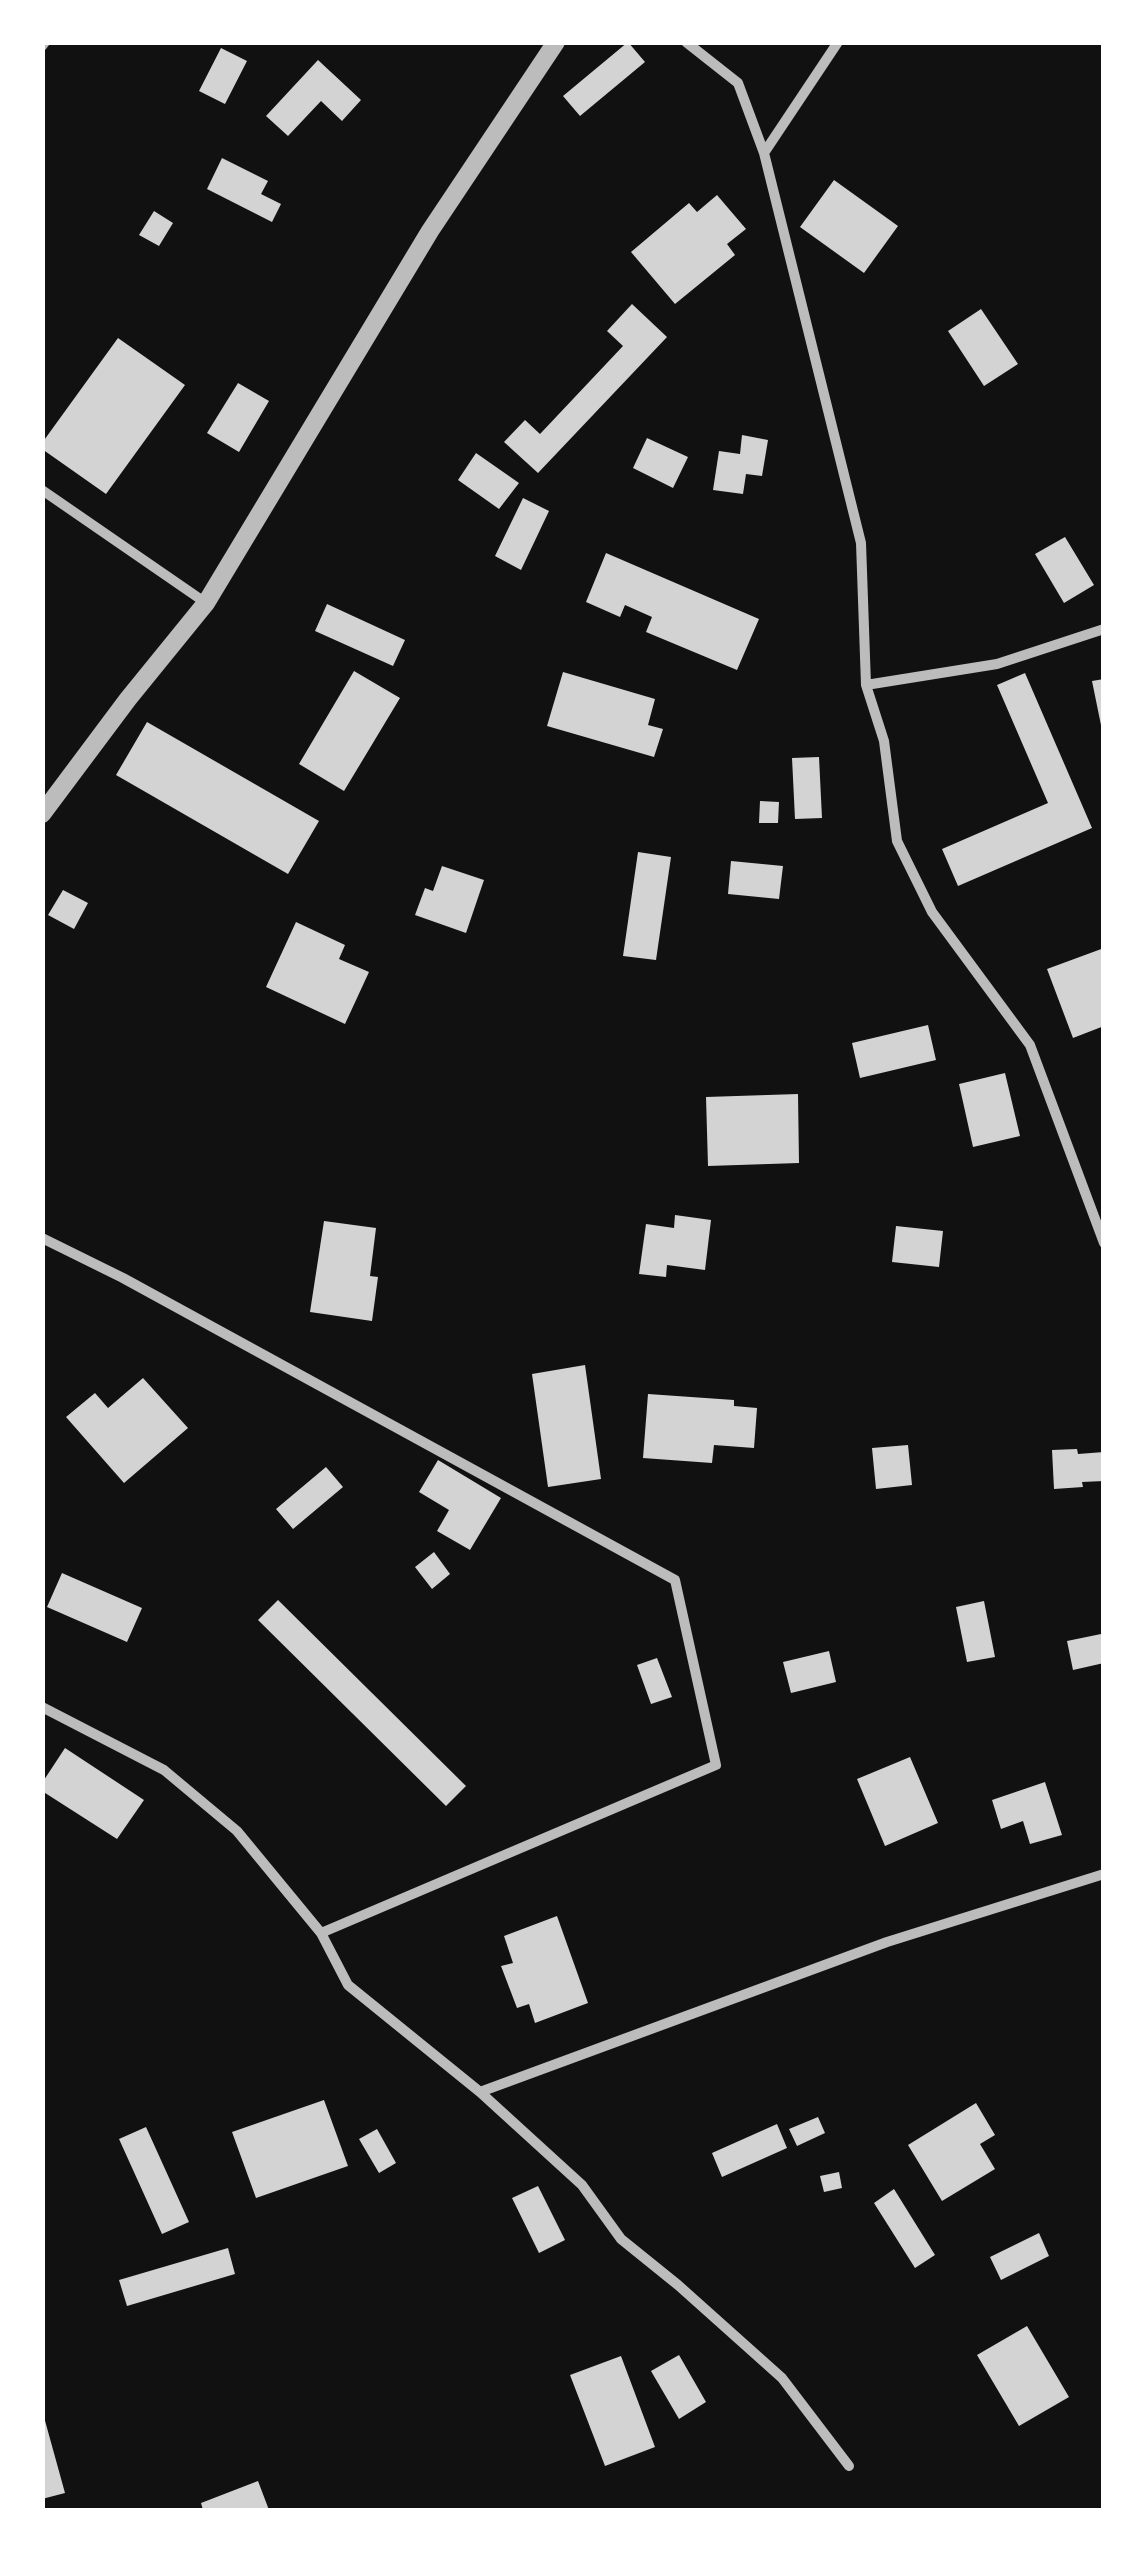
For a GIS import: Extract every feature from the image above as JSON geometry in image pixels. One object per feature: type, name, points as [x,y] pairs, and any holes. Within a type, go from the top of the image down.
[{"type":"street","points":[[42,814],[206,602],[430,231],[556,42]]},
{"type":"street","points":[[686,42],[738,84],[764,154],[862,543],[866,685],[884,741],[898,841],[932,912],[1030,1045],[1104,1244]]},
{"type":"street","points":[[764,154],[838,42]]},
{"type":"street","points":[[42,490],[206,602]]},
{"type":"street","points":[[866,685],[998,664],[1104,630]]},
{"type":"street","points":[[42,1238],[123,1278],[675,1580],[716,1765],[321,1934]]},
{"type":"street","points":[[42,1707],[164,1770],[237,1831],[321,1934],[348,1985],[480,2092],[582,2185],[621,2239],[782,2378],[849,2466]]},
{"type":"street","points":[[480,2092],[887,1942],[1104,1874]]},
{"type":"building","points":[[628,42],[645,62],[580,116],[563,96]]},
{"type":"building","points":[[221,48],[247,61],[225,104],[199,91]]},
{"type":"building","points":[[318,60],[361,100],[342,121],[321,101],[288,136],[266,116]]},
{"type":"building","points":[[222,158],[268,181],[261,194],[281,204],[272,222],[207,189]]},
{"type":"building","points":[[834,180],[898,226],[864,273],[800,227]]},
{"type":"building","points":[[717,195],[746,229],[727,244],[735,255],[675,304],[631,252],[689,203],[697,212]]},
{"type":"building","points":[[154,211],[173,223],[159,246],[139,235]]},
{"type":"building","points":[[632,304],[667,337],[538,473],[504,442],[525,420],[540,434],[623,346],[607,331]]},
{"type":"building","points":[[981,309],[1018,364],[984,386],[948,331]]},
{"type":"building","points":[[118,338],[185,385],[106,494],[42,449],[42,443]]},
{"type":"building","points":[[238,383],[269,401],[239,452],[207,433]]},
{"type":"building","points":[[742,435],[768,440],[762,476],[746,474],[743,494],[713,490],[719,451],[740,454]]},
{"type":"building","points":[[647,438],[688,457],[673,488],[633,468]]},
{"type":"building","points":[[476,453],[519,483],[499,509],[458,480]]},
{"type":"building","points":[[523,498],[549,511],[521,570],[495,556]]},
{"type":"building","points":[[1065,537],[1094,585],[1064,603],[1035,554]]},
{"type":"building","points":[[606,553],[759,619],[737,670],[646,632],[652,617],[625,605],[620,617],[586,602]]},
{"type":"building","points":[[327,604],[405,640],[393,666],[315,631]]},
{"type":"building","points":[[354,671],[400,698],[344,791],[299,764]]},
{"type":"building","points":[[563,672],[655,699],[648,725],[663,729],[654,757],[547,726]]},
{"type":"building","points":[[1025,673],[1092,828],[958,886],[942,849],[1048,803],[997,685]]},
{"type":"building","points":[[1104,679],[1104,730],[1102,730],[1092,681]]},
{"type":"building","points":[[147,722],[319,821],[288,874],[116,775]]},
{"type":"building","points":[[819,757],[822,818],[795,819],[792,758]]},
{"type":"building","points":[[760,801],[779,802],[778,823],[759,823]]},
{"type":"building","points":[[638,852],[671,857],[656,960],[623,956]]},
{"type":"building","points":[[731,861],[783,866],[779,899],[728,894]]},
{"type":"building","points":[[442,866],[484,880],[466,933],[415,915],[425,888],[433,891]]},
{"type":"building","points":[[63,890],[88,903],[74,929],[48,915]]},
{"type":"building","points":[[296,922],[345,945],[339,959],[369,972],[345,1024],[266,987]]},
{"type":"building","points":[[1104,948],[1104,1026],[1073,1038],[1047,969]]},
{"type":"building","points":[[928,1025],[936,1060],[860,1078],[852,1043]]},
{"type":"building","points":[[1005,1073],[1020,1136],[973,1147],[959,1084]]},
{"type":"building","points":[[798,1094],[799,1163],[708,1166],[706,1097]]},
{"type":"building","points":[[675,1215],[711,1220],[705,1270],[667,1265],[666,1277],[639,1274],[646,1224],[674,1228]]},
{"type":"building","points":[[324,1221],[376,1228],[370,1276],[378,1277],[372,1321],[310,1312]]},
{"type":"building","points":[[896,1226],[943,1231],[939,1267],[892,1262]]},
{"type":"building","points":[[585,1365],[601,1479],[548,1487],[532,1374]]},
{"type":"building","points":[[143,1378],[188,1428],[124,1483],[66,1417],[95,1393],[108,1408]]},
{"type":"building","points":[[648,1394],[734,1400],[734,1406],[757,1408],[754,1448],[714,1445],[712,1463],[643,1458]]},
{"type":"building","points":[[908,1445],[912,1485],[876,1489],[872,1448]]},
{"type":"building","points":[[1077,1449],[1078,1454],[1104,1452],[1104,1481],[1054,1489],[1052,1450]]},
{"type":"building","points":[[438,1460],[501,1498],[470,1550],[437,1531],[449,1510],[419,1492]]},
{"type":"building","points":[[326,1467],[343,1487],[293,1529],[276,1509]]},
{"type":"building","points":[[434,1552],[450,1574],[432,1589],[415,1567]]},
{"type":"building","points":[[62,1573],[142,1608],[127,1642],[47,1607]]},
{"type":"building","points":[[278,1600],[466,1786],[446,1806],[258,1620]]},
{"type":"building","points":[[984,1601],[995,1657],[967,1662],[956,1607]]},
{"type":"building","points":[[1101,1634],[1104,1663],[1073,1670],[1067,1641]]},
{"type":"building","points":[[829,1651],[836,1682],[791,1693],[783,1662]]},
{"type":"building","points":[[657,1658],[672,1697],[651,1704],[637,1665]]},
{"type":"building","points":[[65,1748],[144,1800],[117,1839],[42,1791],[42,1783]]},
{"type":"building","points":[[910,1757],[938,1823],[885,1846],[857,1779]]},
{"type":"building","points":[[1045,1782],[1062,1835],[1030,1844],[1023,1821],[1001,1829],[992,1800]]},
{"type":"building","points":[[557,1916],[588,2003],[535,2023],[529,2004],[517,2008],[501,1966],[513,1963],[504,1936]]},
{"type":"building","points":[[324,2100],[348,2166],[256,2198],[232,2132]]},
{"type":"building","points":[[976,2103],[995,2135],[980,2144],[995,2169],[942,2201],[908,2145]]},
{"type":"building","points":[[818,2117],[825,2133],[797,2146],[789,2129]]},
{"type":"building","points":[[777,2124],[787,2148],[722,2177],[712,2153]]},
{"type":"building","points":[[146,2127],[189,2222],[162,2234],[119,2139]]},
{"type":"building","points":[[377,2129],[396,2163],[379,2173],[359,2139]]},
{"type":"building","points":[[839,2172],[842,2188],[824,2192],[820,2176]]},
{"type":"building","points":[[538,2186],[565,2240],[539,2253],[512,2198]]},
{"type":"building","points":[[894,2189],[935,2255],[915,2268],[874,2203]]},
{"type":"building","points":[[1039,2233],[1049,2256],[1001,2280],[990,2257]]},
{"type":"building","points":[[228,2248],[235,2274],[127,2306],[119,2280]]},
{"type":"building","points":[[1027,2326],[1069,2397],[1019,2426],[977,2355]]},
{"type":"building","points":[[679,2355],[706,2402],[679,2419],[651,2371]]},
{"type":"building","points":[[621,2356],[655,2447],[605,2466],[570,2375]]},
{"type":"building","points":[[42,2418],[65,2493],[42,2499]]},
{"type":"building","points":[[258,2481],[269,2510],[203,2510],[201,2503]]}]
